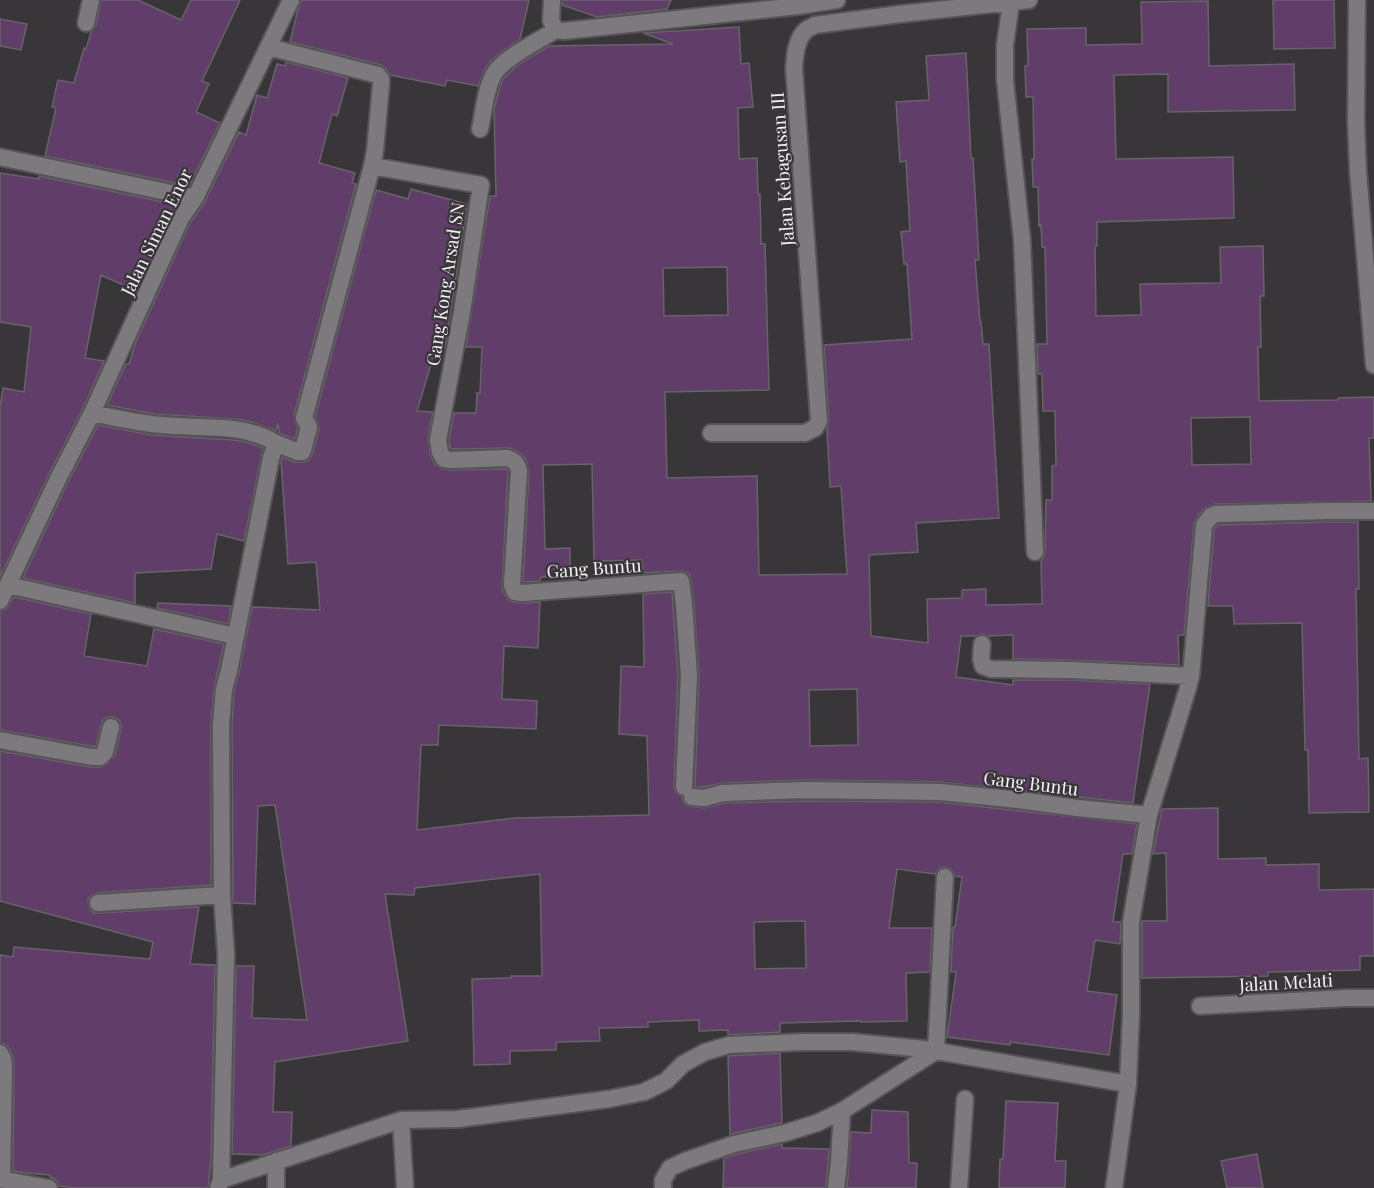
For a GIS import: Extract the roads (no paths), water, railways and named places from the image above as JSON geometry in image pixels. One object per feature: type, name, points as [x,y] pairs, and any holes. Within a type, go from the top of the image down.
[{"type":"street","points":[[86,22],[91,0]]},
{"type":"street","name":"Jalan Siman Enor","points":[[0,601],[92,413],[181,218],[195,198],[291,0]]},
{"type":"street","points":[[552,0],[551,21],[556,30]]},
{"type":"street","points":[[480,129],[495,72],[503,63],[556,30],[564,31],[791,3],[837,0]]},
{"type":"street","name":"Jalan Kebagusan III","points":[[711,433],[806,433],[815,428],[819,421],[794,68],[797,48],[805,30],[815,25],[856,19],[1029,0]]},
{"type":"street","points":[[1357,0],[1358,171],[1374,365]]},
{"type":"street","points":[[1011,3],[1005,45],[1005,80],[1022,240],[1035,552]]},
{"type":"street","points":[[92,413],[163,426],[227,429],[255,434],[298,452],[303,450],[309,427],[304,418],[372,166],[381,79],[378,75],[268,47]]},
{"type":"street","points":[[0,157],[195,198]]},
{"type":"street","name":"Gang Kong Arsad SN","points":[[372,166],[480,185],[462,312],[438,440],[440,452]]},
{"type":"street","points":[[276,443],[262,498],[224,688],[222,895],[226,954],[219,1184],[276,1161],[401,1120],[458,1119],[609,1099],[644,1092],[666,1081],[683,1064],[705,1052],[729,1045],[803,1041],[852,1042],[930,1050],[1128,1084]]},
{"type":"street","name":"Gang Buntu","points":[[440,452],[444,459],[507,458],[518,465],[512,585],[515,591],[522,593],[681,581],[689,675],[688,792],[704,798],[723,793],[797,790],[940,792],[1149,814]]},
{"type":"street","points":[[1114,1188],[1128,1084],[1131,922],[1149,814],[1191,676],[1204,525],[1206,520],[1216,514],[1374,511]]},
{"type":"street","points":[[8,585],[235,636]]},
{"type":"street","points":[[982,644],[983,666],[991,669],[1191,676]]},
{"type":"street","points":[[0,740],[100,757],[105,752],[111,727]]},
{"type":"street","points":[[930,1050],[945,877]]},
{"type":"street","points":[[98,903],[222,895]]},
{"type":"street","name":"Jalan Melati","points":[[1200,1006],[1374,998]]},
{"type":"street","points":[[663,1188],[663,1180],[670,1168],[734,1144],[817,1123],[842,1111],[930,1050]]},
{"type":"street","points":[[0,1053],[4,1067],[1,1179],[49,1188]]},
{"type":"street","points":[[959,1188],[965,1099]]},
{"type":"street","points":[[836,1188],[840,1161],[842,1111]]},
{"type":"street","points":[[401,1120],[405,1188]]},
{"type":"street","points":[[276,1161],[276,1188]]}]
